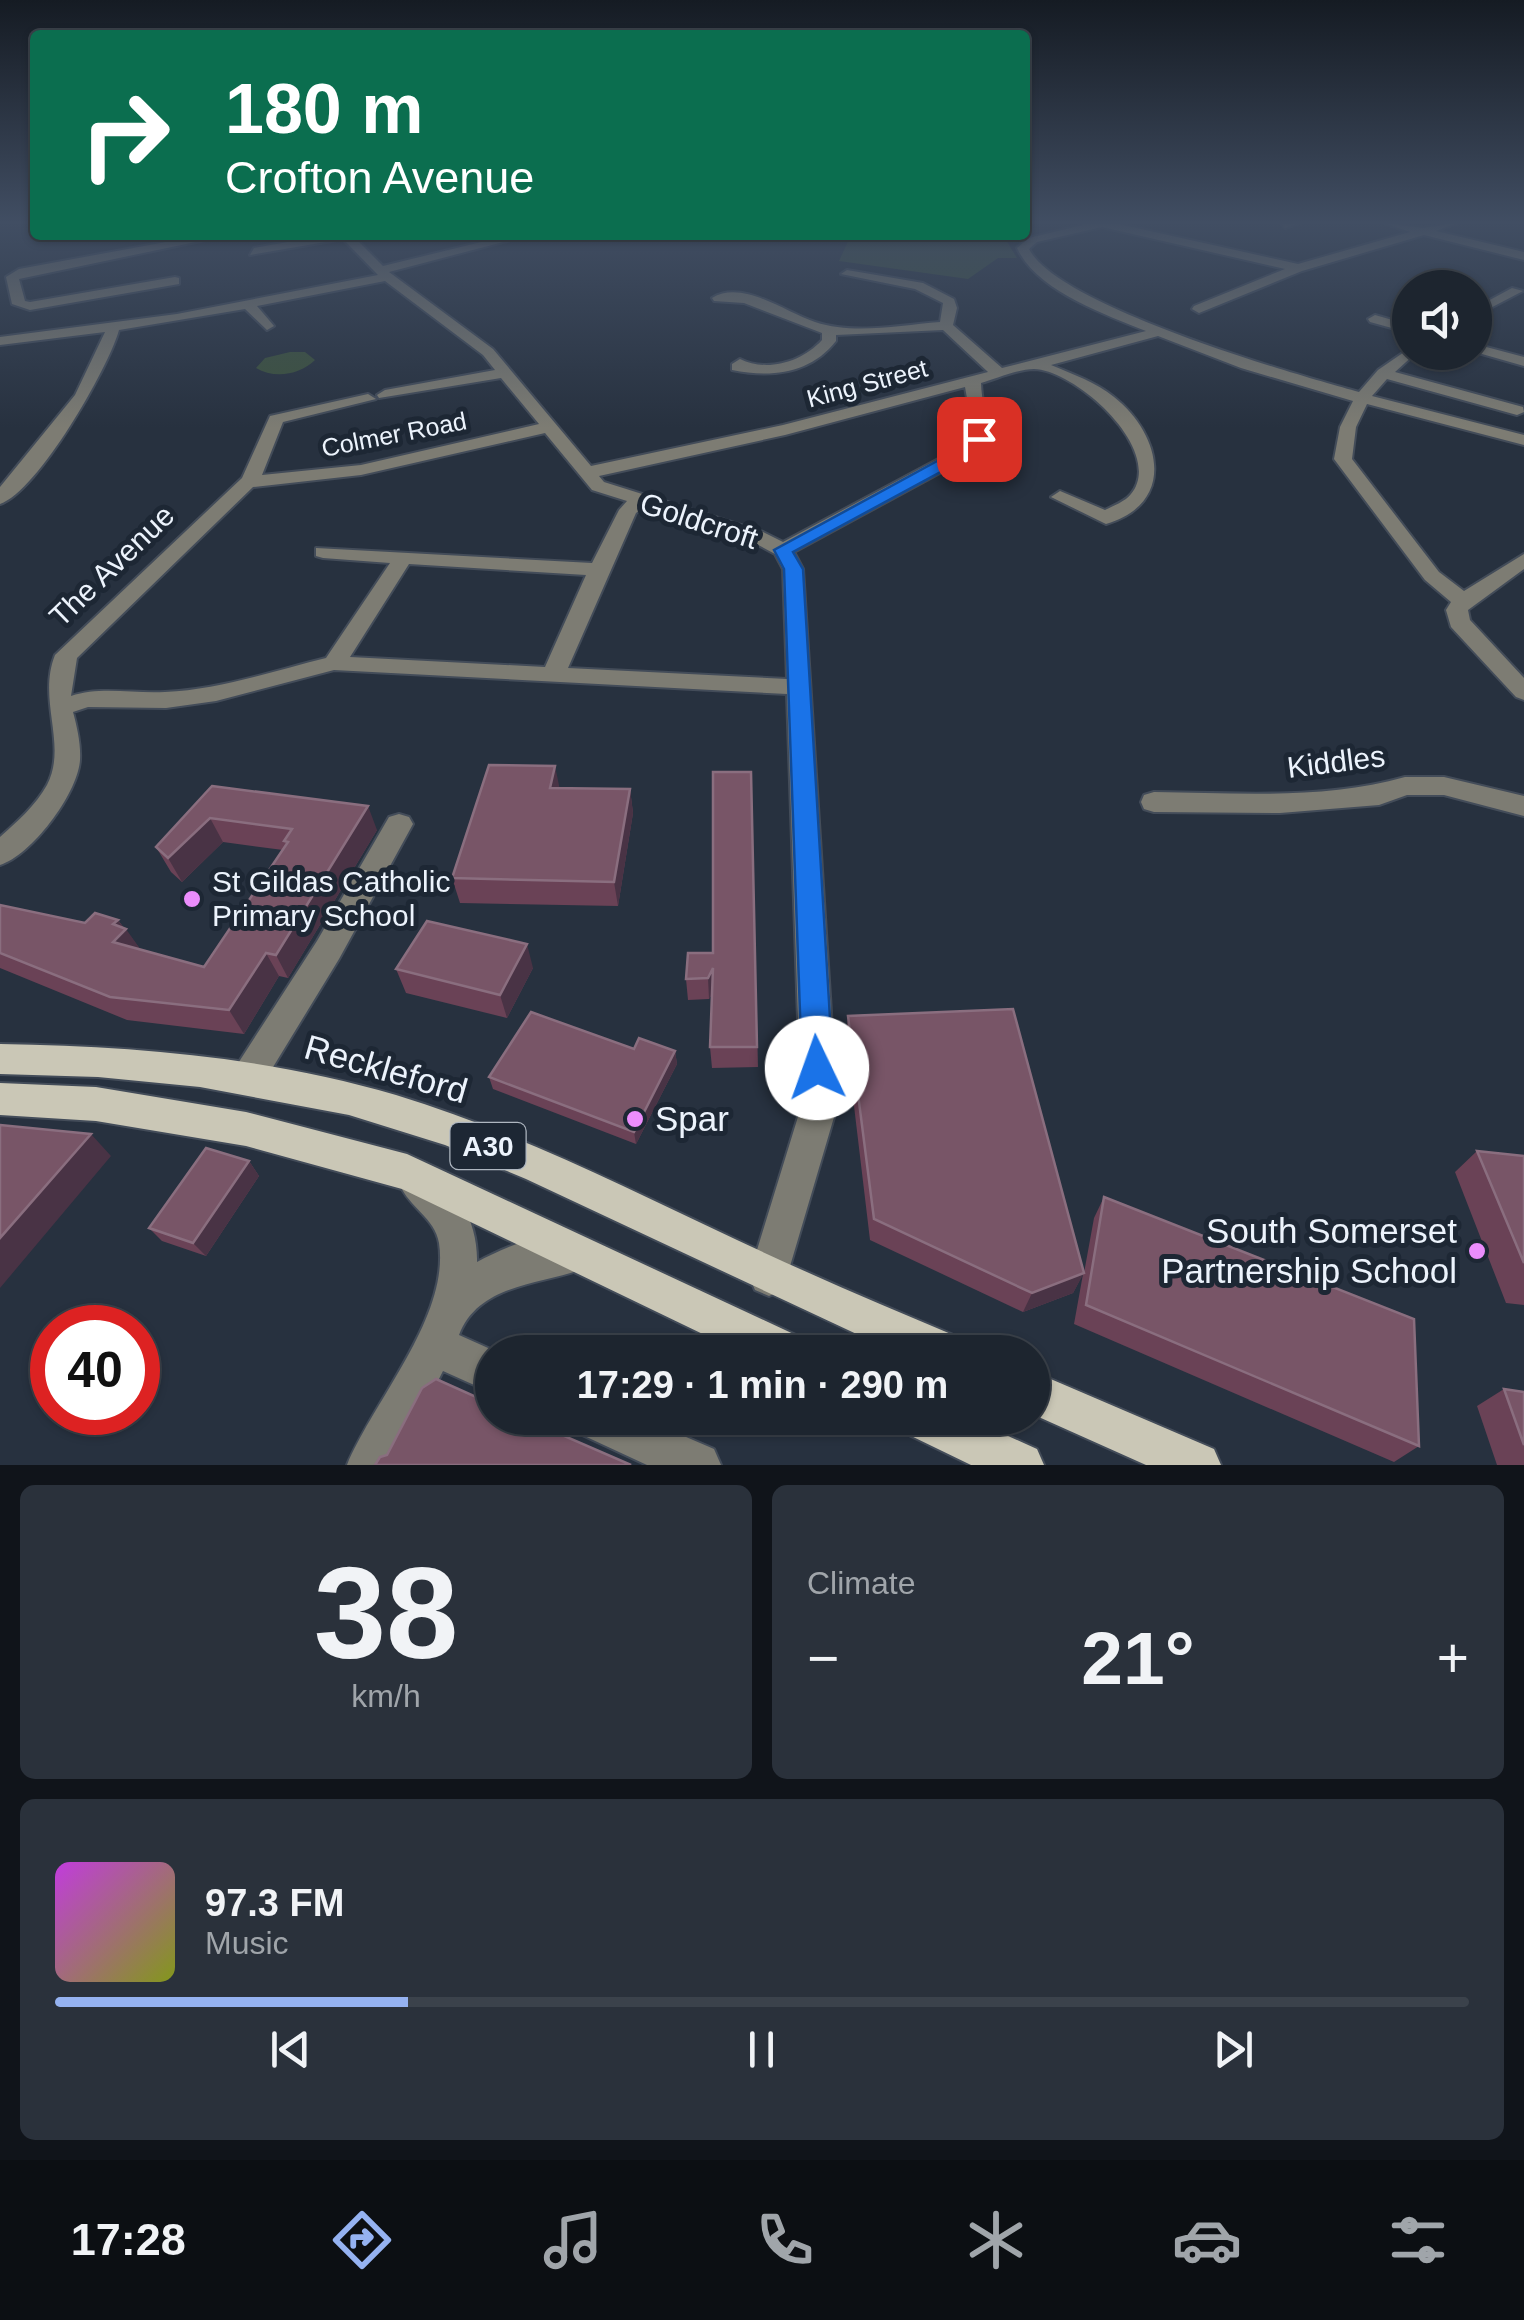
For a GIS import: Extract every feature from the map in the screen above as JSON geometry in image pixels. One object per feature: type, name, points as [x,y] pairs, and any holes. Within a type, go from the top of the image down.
[{"type":"main road","name":"Reckleford","points":[[0,1059],[143,1066],[247,1079],[393,1110],[597,1189],[769,1276],[904,1335]]},
{"type":"main road","name":"A30","points":[[0,1099],[96,1104],[246,1129],[407,1172],[748,1335]]},
{"type":"main road","points":[[1050,1400],[1198,1465]]},
{"type":"main road","points":[[956,1435],[1020,1465]]},
{"type":"street","points":[[16,291],[19,304],[30,306],[115,291]]},
{"type":"street","points":[[0,341],[113,327],[309,291]]},
{"type":"street","name":"Goldcroft","points":[[408,291],[488,352],[598,486],[638,502],[756,536],[783,550],[793,569],[819,1107],[769,1276]]},
{"type":"street","points":[[935,291],[947,298],[951,306],[946,326]]},
{"type":"street","points":[[1081,291],[1158,332],[1256,371],[1524,440]]},
{"type":"street","points":[[1198,309],[1241,291]]},
{"type":"street","points":[[1492,308],[1502,306],[1517,292]]},
{"type":"street","points":[[720,298],[739,294],[790,318],[829,330],[946,326],[998,373]]},
{"type":"street","points":[[250,305],[268,326]]},
{"type":"street","points":[[1375,319],[1392,324]]},
{"type":"street","points":[[0,498],[27,470],[84,394],[113,327]]},
{"type":"street","points":[[733,365],[770,370],[796,366],[818,356],[829,341],[829,330]]},
{"type":"street","name":"King Street","points":[[586,473],[785,430],[1158,332]]},
{"type":"street","points":[[1492,353],[1524,362]]},
{"type":"street","points":[[1034,363],[1110,397],[1124,414],[1148,477],[1140,498],[1106,518],[1060,497]]},
{"type":"street","points":[[1392,366],[1361,398],[1342,444],[1343,459],[1432,576],[1447,592],[1463,601]]},
{"type":"street","name":"The Avenue","points":[[0,854],[56,791],[65,775],[68,750],[56,674],[66,655],[248,482],[257,470],[276,418],[507,372]]},
{"type":"street","points":[[1383,373],[1517,410]]},
{"type":"street","points":[[783,550],[965,452],[979,439],[982,420],[972,397],[972,380]]},
{"type":"street","name":"Colmer Road","points":[[248,482],[361,470],[548,427]]},
{"type":"street","points":[[552,675],[598,570],[628,510],[638,502]]},
{"type":"street","points":[[323,552],[598,570]]},
{"type":"street","points":[[334,663],[402,558]]},
{"type":"street","points":[[1524,560],[1463,601],[1457,610],[1459,622],[1524,692]]},
{"type":"street","points":[[60,708],[111,697],[166,700],[216,693],[334,663],[799,687]]},
{"type":"street","name":"Kiddles","points":[[1154,802],[1318,801],[1379,794],[1405,786],[1444,786],[1524,806]]},
{"type":"street","points":[[247,1079],[328,950],[399,824]]},
{"type":"street","points":[[370,1465],[453,1304],[459,1248],[451,1219],[407,1172]]},
{"type":"street","points":[[453,1304],[482,1280],[520,1260],[575,1252]]},
{"type":"street","points":[[433,1345],[475,1364]]},
{"type":"street","points":[[631,1435],[698,1465]]},
{"type":"green space","points":[[305,352],[315,360],[287,374],[256,368],[265,358]]},
{"type":"building","points":[[489,765],[555,766],[550,788],[630,789],[614,882],[452,878]]},
{"type":"building","points":[[713,772],[751,772],[757,1047],[710,1047],[713,968],[708,978],[686,979],[688,953],[713,953]]},
{"type":"building","points":[[212,786],[368,806],[276,955],[266,953],[229,1010],[110,997],[0,953],[0,905],[85,923],[95,913],[118,920],[113,924],[126,929],[113,942],[204,967],[288,842],[284,841],[292,829],[210,818],[168,858],[156,847]]},
{"type":"building","points":[[427,921],[527,944],[500,995],[396,969]]},
{"type":"building","points":[[1013,1009],[1084,1273],[1032,1293],[874,1219],[848,1016]]},
{"type":"building","points":[[531,1012],[634,1049],[639,1038],[675,1051],[634,1132],[489,1077]]},
{"type":"building","points":[[0,1125],[91,1134],[0,1238]]},
{"type":"building","points":[[206,1148],[249,1161],[193,1243],[149,1228]]},
{"type":"building","points":[[1477,1151],[1524,1156],[1524,1263]]},
{"type":"building","points":[[1104,1197],[1414,1319],[1419,1446],[1086,1305]]},
{"type":"building","points":[[436,1379],[475,1396],[475,1435],[562,1435],[631,1465],[375,1465],[387,1455],[422,1388]]},
{"type":"building","points":[[1504,1389],[1524,1392],[1524,1445]]},
{"type":"place","name":"St Gildas Catholic Primary School","points":[[192,899]]},
{"type":"place","name":"Spar","points":[[635,1119]]},
{"type":"place","name":"South Somerset Partnership School","points":[[1477,1251]]},
{"type":"route","points":[[817,1068],[793,569],[783,550],[965,452],[979,439]]}]
